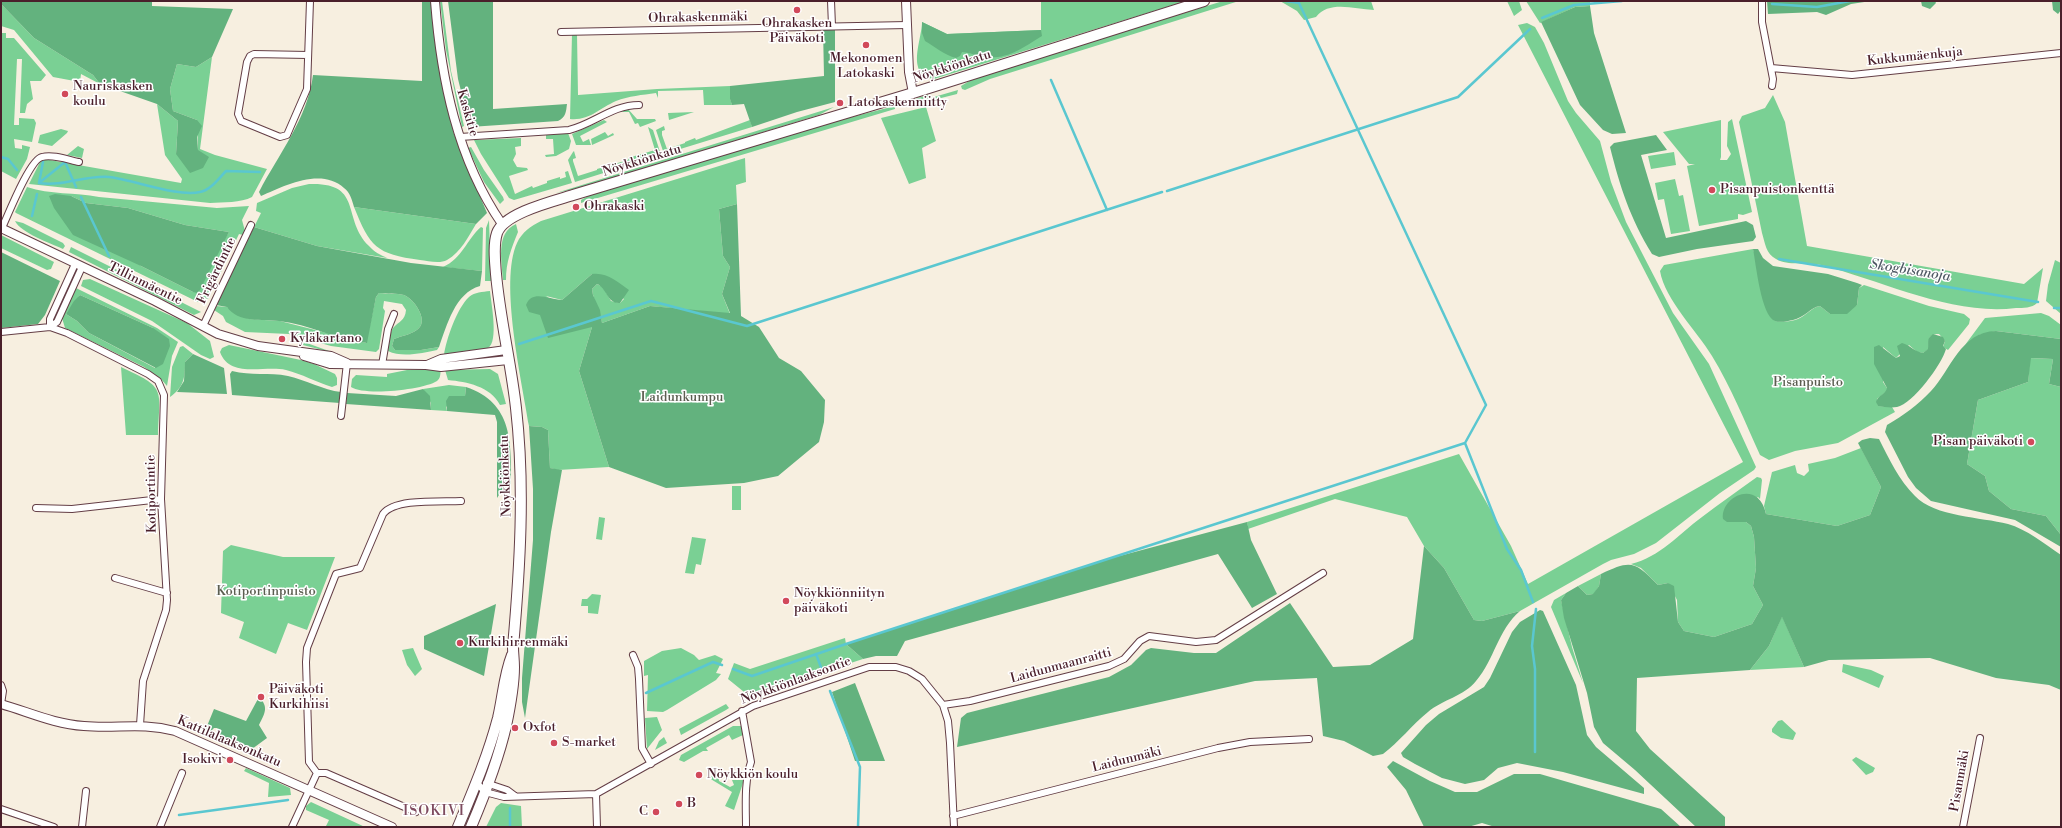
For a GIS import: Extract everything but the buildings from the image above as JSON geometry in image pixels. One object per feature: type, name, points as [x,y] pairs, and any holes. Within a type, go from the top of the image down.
[{"type":"main road","name":"Nöykkiönkatu","points":[[471,827],[487,787],[506,726],[514,668],[513,651],[518,596],[522,489],[516,406],[499,310],[495,265],[495,243],[502,224],[530,210],[573,195],[913,93],[1204,1]]},
{"type":"main road","name":"Nöykkiönkatu","points":[[458,827],[477,783],[497,721],[506,669],[513,651]]},
{"type":"street","points":[[308,55],[254,54],[250,56],[247,62],[238,114],[241,121],[280,137],[287,135],[306,89],[308,55],[310,1]]},
{"type":"street","name":"Kaskitie","points":[[435,1],[438,35],[446,83],[460,137],[472,169],[502,224]]},
{"type":"street","points":[[831,1],[832,26]]},
{"type":"street","points":[[906,1],[909,72],[913,93]]},
{"type":"street","points":[[1762,1],[1762,22],[1773,79],[1772,86]]},
{"type":"street","name":"Ohrakaskenmäki","points":[[561,32],[907,25]]},
{"type":"street","name":"Kukkumäenkuja","points":[[1771,68],[1852,75],[2061,53]]},
{"type":"street","points":[[460,137],[569,130],[586,126],[617,108],[638,105]]},
{"type":"street","points":[[1,228],[37,159],[44,156],[79,162]]},
{"type":"street","name":"Frigårdintie","points":[[203,326],[251,225]]},
{"type":"street","name":"Tillinmäentie","points":[[1,228],[237,341],[282,350],[331,356],[347,363],[382,365],[426,365],[441,367],[507,355]]},
{"type":"street","points":[[1,332],[50,327],[50,319],[79,265]]},
{"type":"street","points":[[382,365],[388,331],[394,314]]},
{"type":"street","name":"Kotiportintie","points":[[50,327],[99,349],[148,374],[158,381],[164,394],[161,499],[167,593],[166,610],[143,681],[140,725]]},
{"type":"street","points":[[341,416],[347,363]]},
{"type":"street","points":[[36,508],[72,509],[161,499]]},
{"type":"street","points":[[416,812],[326,773],[317,772],[309,762],[307,655],[312,636],[336,574],[360,568],[383,514],[388,508],[394,505],[461,501]]},
{"type":"street","name":"Laidunmaanraitti","points":[[943,704],[970,701],[1109,666],[1124,659],[1140,641],[1149,636],[1196,642],[1216,640],[1323,573]]},
{"type":"street","points":[[115,578],[167,593]]},
{"type":"street","points":[[633,655],[638,667],[642,747],[651,764]]},
{"type":"street","name":"Nöykkiönlaaksontie","points":[[477,783],[504,797],[596,794],[753,706],[869,667],[896,668],[909,671],[922,679],[943,704],[948,721],[950,743],[954,827]]},
{"type":"street","points":[[1,685],[3,691],[1,704]]},
{"type":"street","name":"Kattilalaaksonkatu","points":[[1,704],[60,724],[106,727],[140,725],[156,726],[175,731],[392,827]]},
{"type":"street","points":[[742,711],[751,762],[748,770],[746,827]]},
{"type":"street","name":"Pisanmäki","points":[[1963,827],[1980,738]]},
{"type":"street","name":"Laidunmäki","points":[[953,816],[1218,748],[1250,742],[1309,739]]},
{"type":"street","points":[[292,827],[317,772]]},
{"type":"street","points":[[160,827],[182,773]]},
{"type":"street","name":"Nöykkiönlaaksontie","points":[[487,787],[508,790],[515,796]]},
{"type":"street","points":[[82,827],[86,791]]},
{"type":"street","points":[[596,794],[597,827]]},
{"type":"street","points":[[1,809],[54,827]]},
{"type":"green space","points":[[1,1],[152,1],[152,6],[233,9],[212,57],[196,67],[177,64],[170,89],[173,111],[197,120],[202,126],[197,137],[198,150],[209,157],[203,168],[190,173],[176,154],[178,121],[157,104],[100,84],[93,75],[34,38],[1,4]]},
{"type":"green space","points":[[422,1],[432,1],[434,37],[454,134],[487,213],[476,224],[354,207],[346,190],[335,182],[325,179],[302,180],[261,196],[259,192],[299,121],[310,91],[313,75],[422,81]]},
{"type":"green space","points":[[440,1],[442,1],[451,71],[464,126],[462,127],[446,50]]},
{"type":"green space","points":[[448,1],[493,1],[493,109],[567,104],[566,112],[563,118],[558,121],[470,127],[458,79]]},
{"type":"green space","points":[[1041,1],[1186,1],[934,79],[925,76],[920,71],[917,64],[917,56],[922,22],[947,34],[1041,30]]},
{"type":"green space","points":[[1223,1],[1239,1],[990,79],[965,90],[962,89],[961,86],[976,77]]},
{"type":"green space","points":[[1280,1],[1371,1],[1374,10],[1335,7],[1321,12],[1316,17],[1304,20],[1297,11]]},
{"type":"green space","points":[[1507,1],[1519,1],[1522,10],[1514,16]]},
{"type":"green space","points":[[1526,1],[1590,1],[1590,6],[1575,7],[1540,23]]},
{"type":"green space","points":[[1767,1],[1871,1],[1851,4],[1826,15],[1817,12],[1768,14]]},
{"type":"green space","points":[[1921,1],[1935,1],[1936,3],[1930,9],[1922,6]]},
{"type":"green space","points":[[2052,1],[2061,1],[2061,10],[2058,14],[2053,10]]},
{"type":"green space","points":[[1,4],[34,38],[93,75],[100,84],[81,74],[80,82],[53,77],[14,30],[1,26]]},
{"type":"green space","points":[[1590,6],[1594,33],[1626,133],[1612,134],[1603,130],[1580,105],[1541,22],[1575,7]]},
{"type":"green space","points":[[922,22],[947,34],[1041,30],[1042,36],[1021,49],[1000,57],[983,57],[962,52],[960,56],[956,58],[944,53],[925,41],[922,33]]},
{"type":"green space","points":[[1527,23],[1535,27],[1544,43],[1568,101],[1576,113],[1600,141],[1611,182],[1626,222],[1673,313],[1709,364],[1756,467],[1656,543],[1634,554],[1611,560],[1603,564],[1520,611],[1482,621],[1474,620],[1444,568],[1424,546],[1407,517],[1335,499],[1248,529],[1247,522],[1459,454],[1511,546],[1528,584],[1743,462],[1518,25]]},
{"type":"green space","points":[[823,29],[835,30],[835,102],[797,112],[752,127],[744,104],[732,105],[730,99],[730,86],[824,76]]},
{"type":"green space","points":[[1,33],[6,33],[6,38],[14,38],[46,75],[41,81],[30,81],[33,99],[27,104],[25,113],[20,113],[22,59],[17,59],[14,125],[19,125],[19,118],[34,119],[36,123],[32,142],[14,139],[15,148],[22,149],[22,145],[30,147],[27,159],[16,179],[1,171]]},
{"type":"green space","points":[[572,34],[577,34],[578,95],[657,89],[730,86],[730,98],[732,105],[704,105],[703,90],[658,91],[658,98],[656,93],[626,98],[616,101],[589,116],[570,119]]},
{"type":"green space","points":[[212,57],[200,149],[215,155],[267,169],[252,197],[237,201],[210,203],[29,184],[40,162],[44,159],[181,183],[182,179],[165,155],[157,104],[178,121],[176,154],[198,150],[197,120],[173,111],[170,89],[177,64],[196,67]]},
{"type":"green space","points":[[958,90],[957,94],[937,99],[934,97]]},
{"type":"green space","points":[[928,95],[928,102],[904,107],[902,106],[901,103]]},
{"type":"green space","points":[[1773,95],[1785,122],[1807,246],[2024,284],[2043,268],[2037,303],[2030,307],[2022,308],[1992,309],[1967,307],[1918,296],[1821,265],[1786,262],[1773,257],[1766,248],[1762,233],[1739,122],[1742,116],[1765,108]]},
{"type":"green space","points":[[895,106],[895,109],[581,203],[581,200],[592,194],[840,120]]},
{"type":"green space","points":[[834,107],[819,115],[583,187],[556,193]]},
{"type":"green space","points":[[926,107],[936,141],[922,148],[926,178],[909,184],[881,118]]},
{"type":"green space","points":[[628,109],[637,119],[655,119],[656,121],[640,127],[638,123],[635,124],[629,112],[621,112]]},
{"type":"green space","points":[[694,112],[669,120],[668,113]]},
{"type":"green space","points":[[1732,119],[1752,212],[1743,215],[1738,214],[1738,219],[1699,226],[1687,166],[1695,164],[1689,164],[1663,132],[1721,120],[1720,160],[1727,160],[1731,154],[1727,146],[1728,122]]},
{"type":"green space","points":[[604,120],[607,122],[580,136],[583,142],[589,139],[591,145],[576,145],[572,134]]},
{"type":"green space","points":[[750,120],[752,127],[664,154],[656,130],[664,126],[665,130],[662,131],[662,135],[667,149]]},
{"type":"green space","points":[[648,127],[653,130],[661,155],[575,182],[568,160],[574,151],[576,158],[573,159],[573,161],[578,176],[655,150]]},
{"type":"green space","points":[[61,129],[68,131],[52,146],[38,143],[40,135]]},
{"type":"green space","points":[[605,132],[608,136],[613,133],[614,135],[592,145],[591,139]]},
{"type":"green space","points":[[568,133],[571,141],[569,149],[556,156],[546,157],[545,155],[554,154],[553,139],[546,139],[546,135]]},
{"type":"green space","points":[[1656,135],[1667,150],[1641,155],[1666,238],[1746,221],[1753,225],[1756,237],[1753,241],[1697,249],[1659,257],[1652,254],[1644,241],[1626,202],[1610,147],[1614,143]]},
{"type":"green space","points":[[521,138],[521,146],[515,147],[516,154],[513,160],[517,167],[527,168],[528,170],[509,176],[515,194],[532,186],[533,188],[547,183],[547,181],[560,177],[560,179],[566,177],[565,172],[568,171],[572,183],[514,200],[509,198],[481,154],[474,140]]},
{"type":"green space","points":[[78,146],[84,149],[82,158],[67,155]]},
{"type":"green space","points":[[471,147],[484,170],[503,197],[504,200],[500,204],[484,182],[468,148]]},
{"type":"green space","points":[[1674,152],[1676,165],[1651,169],[1648,156]]},
{"type":"green space","points":[[745,158],[746,182],[736,185],[737,204],[719,209],[723,256],[730,267],[722,294],[730,314],[650,306],[602,323],[592,289],[597,284],[603,287],[611,301],[620,303],[624,299],[592,274],[562,300],[546,296],[592,327],[579,371],[609,467],[558,470],[550,468],[548,430],[542,427],[529,426],[517,359],[510,282],[512,260],[519,239],[527,230],[541,221]]},
{"type":"green space","points":[[1675,179],[1679,196],[1683,195],[1690,231],[1671,234],[1664,199],[1658,200],[1655,183]]},
{"type":"green space","points":[[309,184],[326,185],[338,189],[345,195],[361,235],[373,250],[387,258],[317,246],[254,227],[261,213],[256,211],[257,203],[292,188]]},
{"type":"green space","points":[[27,187],[36,190],[99,197],[217,208],[249,206],[242,220],[245,231],[243,235],[239,234],[208,299],[204,298],[198,302],[15,212]],"holes":[[[71,196],[86,203],[128,208],[185,225],[229,232],[193,292],[141,266]]]},
{"type":"green space","points":[[55,194],[71,196],[86,203],[128,208],[185,225],[229,232],[200,290],[197,293],[73,235],[54,208],[49,196]]},
{"type":"green space","name":"Laidunkumpu","points":[[737,204],[741,316],[759,327],[779,358],[801,371],[825,400],[824,422],[819,442],[778,476],[744,483],[666,488],[609,467],[579,371],[592,327],[548,338],[540,315],[529,312],[526,305],[532,297],[537,296],[562,300],[592,274],[597,274],[612,278],[629,290],[620,303],[616,303],[612,301],[597,284],[592,289],[593,295],[600,310],[602,323],[650,306],[730,313],[722,294],[730,267],[723,256],[719,209]]},
{"type":"green space","points":[[354,207],[476,224],[464,244],[452,257],[447,260],[437,262],[405,258],[384,251],[370,240]]},
{"type":"green space","points":[[489,220],[491,281],[485,281],[486,228]]},
{"type":"green space","points":[[15,221],[23,223],[63,243],[65,246],[63,249],[29,234]]},
{"type":"green space","points":[[516,224],[518,232],[509,256],[506,280],[503,280],[501,257],[502,241],[509,228]]},
{"type":"green space","points":[[254,227],[317,246],[411,263],[482,271],[480,286],[464,295],[458,303],[449,320],[439,347],[421,350],[395,350],[392,346],[394,339],[417,330],[422,320],[416,305],[408,297],[401,294],[379,293],[376,297],[367,343],[344,339],[301,325],[279,321],[244,318],[237,316],[227,307],[216,305]]},
{"type":"green space","points":[[481,227],[483,228],[482,271],[443,267],[460,254]]},
{"type":"green space","points":[[1,235],[54,262],[51,269],[47,270],[1,248]]},
{"type":"green space","points":[[71,247],[201,312],[194,315],[69,252]]},
{"type":"green space","name":"Pisanpuisto","points":[[1753,249],[1775,321],[1786,322],[1798,319],[1814,308],[1820,306],[1830,314],[1857,305],[1859,288],[1864,285],[1929,306],[1964,314],[1970,319],[1969,324],[1948,350],[1943,347],[1945,341],[1939,334],[1931,336],[1929,340],[1929,349],[1923,353],[1917,352],[1909,345],[1896,358],[1883,347],[1883,382],[1887,388],[1887,391],[1877,399],[1878,406],[1892,407],[1895,412],[1838,443],[1795,451],[1769,460],[1760,455],[1738,405],[1719,368],[1706,346],[1682,315],[1668,293],[1660,271],[1664,265]]},
{"type":"green space","points":[[1753,249],[1758,249],[1763,258],[1773,266],[1828,274],[1862,285],[1859,288],[1857,305],[1847,314],[1830,314],[1820,306],[1814,308],[1797,319],[1784,322],[1775,321],[1770,317],[1766,310],[1760,289]]},
{"type":"green space","points":[[1,252],[60,281],[45,315],[38,324],[1,328]]},
{"type":"green space","points":[[2055,260],[2061,263],[2061,314],[2046,301],[2048,285]]},
{"type":"green space","points":[[90,279],[187,323],[210,341],[214,357],[210,359],[201,355],[152,321],[81,286],[83,280]]},
{"type":"green space","points":[[76,288],[157,328],[178,342],[172,356],[167,386],[161,379],[144,367],[65,328],[62,318]],"holes":[[[80,295],[153,328],[155,368],[89,333],[77,321],[66,314]]]},
{"type":"green space","points":[[490,291],[494,330],[491,344],[488,348],[479,351],[444,355],[447,341],[456,316],[465,302],[474,294]]},
{"type":"green space","points":[[379,293],[398,294],[408,297],[416,305],[421,315],[421,324],[417,330],[394,339],[392,346],[395,350],[421,350],[439,347],[437,350],[406,355],[388,351],[389,339],[392,330],[403,319],[405,314],[406,310],[402,304],[384,301],[383,308],[385,311],[379,349],[376,352],[331,346],[289,334],[245,332],[226,322],[223,316],[214,310],[216,306],[227,307],[249,319],[280,321],[366,343],[376,297]]},
{"type":"green space","points":[[80,295],[153,328],[169,339],[170,346],[163,364],[156,368],[89,333],[77,321],[66,314],[74,301]]},
{"type":"green space","points":[[2041,313],[2049,316],[2061,325],[2061,339],[1996,331],[1979,335],[1965,345],[1985,318]]},
{"type":"green space","points":[[1996,331],[2061,339],[2061,387],[2049,384],[2053,359],[2031,358],[2028,382],[1978,400],[1967,464],[1985,476],[1989,491],[2011,509],[2046,516],[2061,535],[2061,547],[2015,520],[1931,501],[1916,488],[1908,477],[1885,432],[1887,425],[1910,410],[1931,391],[1965,345],[1973,338],[1984,333]]},
{"type":"green space","points":[[1933,334],[1943,337],[1945,341],[1943,346],[1946,349],[1933,373],[1911,399],[1904,404],[1897,407],[1878,406],[1876,402],[1877,400],[1887,388],[1874,364],[1874,347],[1879,345],[1896,358],[1900,356],[1897,346],[1902,343],[1923,353],[1928,349],[1929,339]]},
{"type":"green space","points":[[304,342],[329,351],[330,352],[303,345]]},
{"type":"green space","points":[[229,345],[314,364],[335,374],[337,378],[337,385],[332,387],[286,370],[248,369],[231,366],[220,352],[222,348]]},
{"type":"green space","points":[[183,346],[193,354],[185,362],[185,373],[181,386],[170,397],[172,367],[180,347]]},
{"type":"green space","points":[[193,354],[224,368],[227,394],[177,392],[184,381],[185,362]]},
{"type":"green space","points":[[2030,358],[2053,359],[2049,384],[2061,387],[2061,535],[2046,516],[2011,509],[1989,491],[1985,476],[1967,464],[1978,400],[2028,382]]},
{"type":"green space","points":[[121,367],[146,380],[153,385],[157,391],[159,398],[158,435],[126,435]]},
{"type":"green space","points":[[441,369],[440,377],[437,381],[419,387],[394,391],[368,391],[358,390],[351,387],[352,379],[356,375],[387,377],[387,374],[407,370]]},
{"type":"green space","points":[[490,369],[498,374],[506,404],[500,405],[490,393],[477,386],[448,380],[445,370]]},
{"type":"green space","points":[[232,371],[274,374],[295,378],[341,392],[340,403],[232,395],[230,374]]},
{"type":"green space","points":[[449,385],[466,387],[465,396],[457,397],[446,407],[447,411],[431,410],[431,403],[423,389]]},
{"type":"green space","points":[[466,387],[481,394],[493,403],[501,414],[506,426],[511,453],[511,484],[502,490],[497,498],[497,422],[495,415],[447,411],[446,401],[449,396],[465,396]]},
{"type":"green space","points":[[423,389],[430,396],[431,410],[346,404],[347,393],[396,396]]},
{"type":"green space","points":[[529,426],[542,427],[548,430],[550,468],[562,470],[551,532],[525,718],[522,702],[522,678],[533,540],[533,489]]},
{"type":"green space","points":[[1870,438],[1879,439],[1904,483],[1915,496],[1924,503],[1946,512],[2015,526],[2035,537],[2061,555],[2061,690],[2049,685],[1996,678],[1930,658],[1829,660],[1804,667],[1782,617],[1769,646],[1750,670],[1637,678],[1636,731],[1650,749],[1725,817],[1725,827],[1696,827],[1635,770],[1603,743],[1594,727],[1587,693],[1564,618],[1561,600],[1566,593],[1578,586],[1587,595],[1593,594],[1599,586],[1601,574],[1620,566],[1632,565],[1644,571],[1658,585],[1668,583],[1674,586],[1678,622],[1684,631],[1714,637],[1752,624],[1763,605],[1753,586],[1756,568],[1754,537],[1751,526],[1746,522],[1727,522],[1723,519],[1727,504],[1733,498],[1748,494],[1755,496],[1762,503],[1766,514],[1837,526],[1870,515],[1881,487],[1858,443],[1862,440]]},
{"type":"green space","points":[[1861,448],[1881,487],[1870,515],[1837,526],[1766,514],[1764,506],[1772,472],[1795,465],[1797,473],[1804,476],[1809,471],[1808,464],[1835,458]]},
{"type":"green space","points":[[1757,477],[1761,478],[1762,480],[1760,499],[1758,497],[1727,522],[1746,522],[1751,526],[1754,537],[1756,568],[1753,586],[1763,605],[1752,624],[1714,637],[1684,631],[1678,622],[1677,600],[1668,583],[1658,585],[1641,568],[1631,564],[1641,561],[1660,551],[1709,512]]},
{"type":"green space","points":[[732,486],[741,486],[741,510],[732,510]]},
{"type":"green space","points":[[599,517],[605,518],[602,540],[596,539]]},
{"type":"green space","points":[[1247,522],[1251,540],[1277,594],[1252,608],[1218,554],[905,641],[897,656],[876,656],[863,659],[846,644],[1097,562]]},
{"type":"green space","points":[[692,537],[706,539],[701,565],[696,564],[694,574],[685,573]]},
{"type":"green space","name":"Kotiportinpuisto","points":[[231,545],[283,557],[335,557],[307,630],[288,623],[276,654],[239,638],[244,622],[221,613],[223,551]]},
{"type":"green space","points":[[1424,546],[1444,568],[1474,620],[1482,621],[1520,611],[1506,627],[1488,664],[1476,681],[1459,694],[1428,712],[1383,754],[1373,756],[1344,741],[1323,736],[1317,678],[1255,681],[957,747],[961,718],[967,713],[1109,677],[1131,665],[1146,650],[1151,648],[1194,653],[1216,653],[1290,603],[1333,667],[1370,665],[1413,639]]},
{"type":"green space","points":[[1601,574],[1599,586],[1594,594],[1587,595],[1578,586]]},
{"type":"green space","points":[[1566,593],[1561,600],[1572,647],[1583,683],[1551,607],[1554,600]]},
{"type":"green space","points":[[592,594],[601,595],[598,614],[588,613],[588,606],[581,606],[582,599],[587,599]]},
{"type":"green space","points":[[496,604],[484,676],[424,649],[424,636]]},
{"type":"green space","points":[[1540,610],[1543,611],[1576,685],[1587,735],[1596,747],[1644,788],[1644,794],[1563,772],[1517,763],[1498,768],[1484,780],[1465,784],[1442,778],[1403,757],[1401,753],[1426,725],[1439,714],[1484,687],[1490,678],[1512,632],[1520,622]]},
{"type":"green space","points":[[1782,616],[1804,667],[1750,670],[1769,646]]},
{"type":"green space","points":[[845,638],[846,644],[863,659],[749,696],[728,679],[734,663],[750,669]]},
{"type":"green space","points":[[413,648],[422,669],[415,676],[407,665],[402,650]]},
{"type":"green space","points":[[681,648],[694,655],[699,660],[715,655],[723,659],[716,673],[721,674],[716,680],[663,712],[647,711],[648,675],[644,676],[644,661],[662,651]]},
{"type":"green space","points":[[1843,664],[1871,670],[1884,676],[1879,688],[1842,672]]},
{"type":"green space","points":[[855,683],[885,761],[855,761],[832,692]]},
{"type":"green space","points":[[259,697],[264,704],[265,710],[259,725],[267,738],[252,749],[220,737],[217,728],[214,728],[209,733],[205,731],[214,709],[246,721]]},
{"type":"green space","points":[[726,704],[729,708],[681,735],[679,729]]},
{"type":"green space","points":[[657,717],[662,730],[647,749],[645,718]]},
{"type":"green space","points":[[1782,720],[1796,733],[1793,740],[1781,738],[1772,732],[1772,729],[1778,721]]},
{"type":"green space","points":[[733,726],[742,726],[743,735],[732,740],[729,735],[706,748],[708,751],[703,751],[684,762],[679,760],[681,755]]},
{"type":"green space","points":[[664,737],[667,743],[655,750],[659,741]]},
{"type":"green space","points":[[1856,757],[1875,768],[1873,772],[1866,775],[1852,760]]},
{"type":"green space","points":[[1393,761],[1430,781],[1455,792],[1477,792],[1514,774],[1540,774],[1661,809],[1681,827],[1495,827],[1482,823],[1468,827],[1424,827],[1406,790],[1387,767]]},
{"type":"green space","points":[[246,768],[290,788],[291,795],[268,797],[269,783],[244,771]]},
{"type":"green space","points":[[718,772],[719,781],[730,787],[734,785],[732,780],[744,780],[734,810],[725,806],[732,792],[709,778]]},
{"type":"green space","points":[[311,802],[365,827],[328,827],[326,826],[329,820],[306,810],[306,806]]},
{"type":"green space","points":[[501,803],[521,806],[522,827],[486,827],[496,807]]},
{"type":"waterway","points":[[733,669],[752,676],[846,644],[1465,443],[1486,405],[1299,3],[1286,1]]},
{"type":"waterway","points":[[1542,18],[1574,5],[1622,1]]},
{"type":"waterway","points":[[1772,4],[1817,7],[1850,1]]},
{"type":"waterway","points":[[1167,191],[1458,97],[1530,29]]},
{"type":"waterway","points":[[1051,80],[1107,210]]},
{"type":"waterway","points":[[1,157],[8,159],[17,170]]},
{"type":"waterway","points":[[39,183],[43,162]]},
{"type":"waterway","points":[[39,183],[65,162],[76,187]]},
{"type":"waterway","points":[[39,183],[48,184],[109,177],[168,190],[191,193],[208,189],[226,171],[260,172]]},
{"type":"waterway","points":[[519,344],[651,301],[747,326],[1162,192]]},
{"type":"waterway","points":[[32,216],[37,194]]},
{"type":"waterway","points":[[81,197],[109,256]]},
{"type":"waterway","name":"Skogbisanoja","points":[[1779,259],[2038,302]]},
{"type":"waterway","name":"Skogbisanoja","points":[[2054,308],[2061,308]]},
{"type":"waterway","points":[[1465,443],[1507,549],[1521,570],[1533,602]]},
{"type":"waterway","points":[[1535,752],[1535,669],[1532,646],[1536,609]]},
{"type":"waterway","points":[[816,654],[822,670]]},
{"type":"waterway","points":[[646,693],[713,662],[722,665]]},
{"type":"waterway","points":[[830,691],[860,767],[858,827]]},
{"type":"waterway","points":[[179,815],[288,800]]},
{"type":"waterway","points":[[510,808],[510,827]]},
{"type":"place","name":"Ohrakasken Päiväkoti","points":[[797,10]]},
{"type":"place","name":"Mekonomen Latokaski","points":[[866,45]]},
{"type":"place","name":"Nauriskasken koulu","points":[[65,94]]},
{"type":"place","name":"Latokaskenniitty","points":[[840,103]]},
{"type":"place","name":"Pisanpuistonkenttä","points":[[1712,190]]},
{"type":"place","name":"Ohrakaski","points":[[576,207]]},
{"type":"place","name":"Kyläkartano","points":[[282,339]]},
{"type":"place","name":"Pisan päiväkoti","points":[[2031,442]]},
{"type":"place","name":"Nöykkiönniityn päiväkoti","points":[[786,601]]},
{"type":"place","name":"Kurkihirrenmäki","points":[[460,643]]},
{"type":"place","name":"Päiväkoti Kurkihiisi","points":[[261,697]]},
{"type":"place","name":"Oxfot","points":[[515,728]]},
{"type":"place","name":"S-market","points":[[554,743]]},
{"type":"place","name":"Isokivi","points":[[230,760]]},
{"type":"place","name":"Nöykkiön koulu","points":[[699,775]]},
{"type":"place","name":"B","points":[[679,804]]},
{"type":"place","name":"C","points":[[656,812]]},
{"type":"district","name":"ISOKIVI","points":[[434,812]]}]
